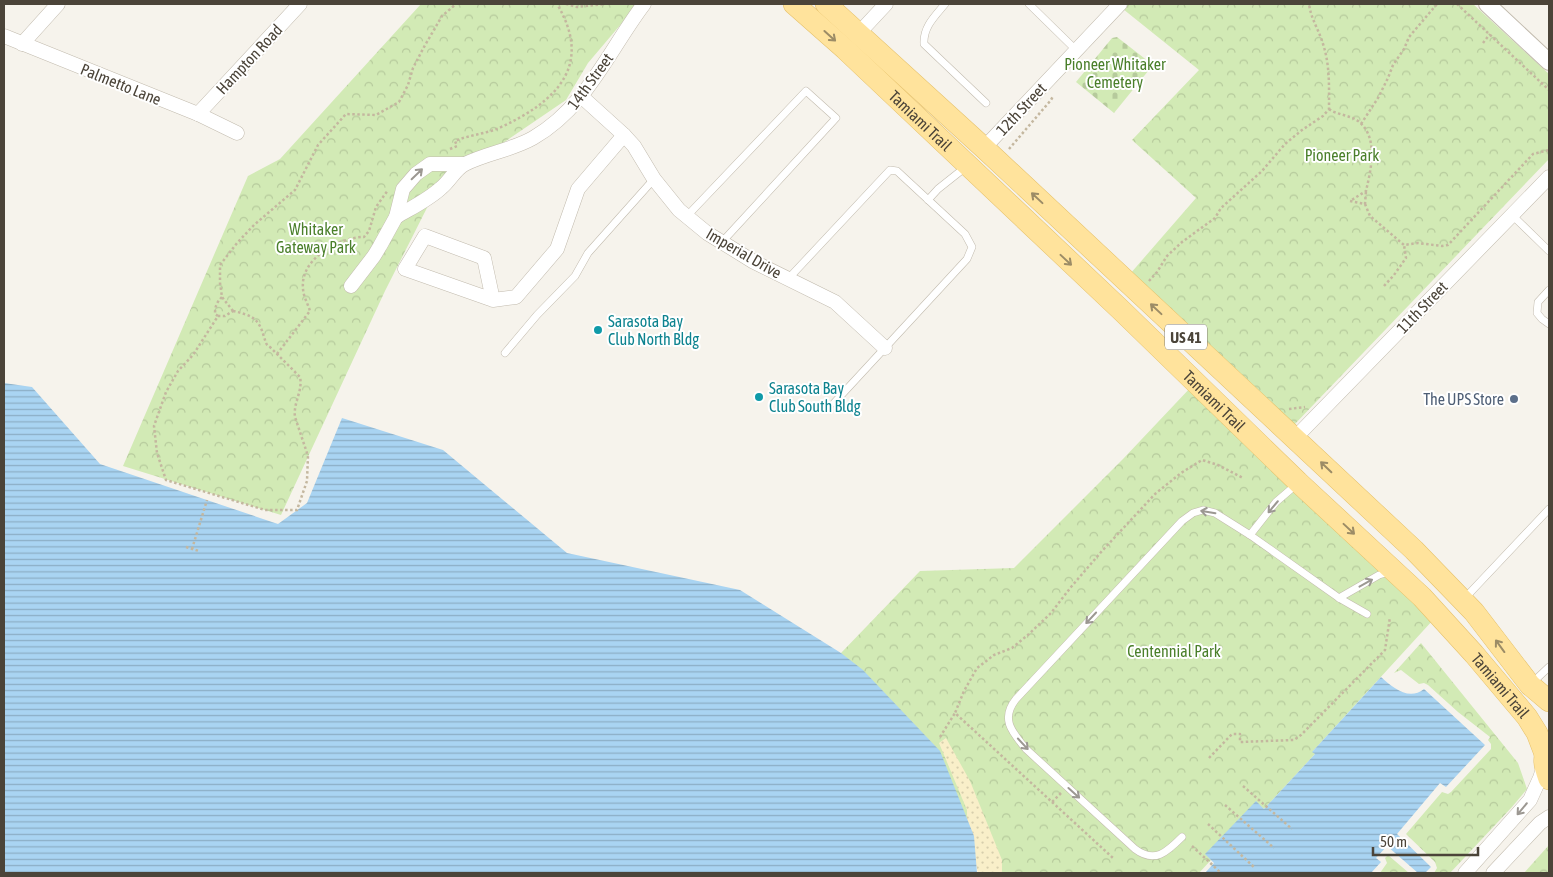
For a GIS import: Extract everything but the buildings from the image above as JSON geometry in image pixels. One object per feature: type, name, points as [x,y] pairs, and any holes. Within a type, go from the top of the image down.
[{"type":"main road","name":"Tamiami Trail","points":[[794,4],[845,49],[1122,311],[1298,482],[1394,570],[1442,618],[1522,710],[1537,733],[1547,761]]},
{"type":"main road","name":"Tamiami Trail","points":[[826,4],[984,148],[1295,438],[1446,583],[1483,623],[1530,685],[1549,701]]},
{"type":"main road","points":[[1122,311],[1160,331],[1279,443],[1283,445],[1295,438]]},
{"type":"main road","points":[[1298,482],[1308,482],[1329,490],[1399,553],[1446,583]]},
{"type":"street","points":[[22,44],[58,4]]},
{"type":"street","name":"Hampton Road","points":[[198,114],[300,4]]},
{"type":"street","name":"14th Street","points":[[351,286],[374,256],[396,217],[403,189],[416,174],[424,167],[435,163],[464,164],[523,143],[534,138],[561,118],[582,97],[628,25],[644,4]]},
{"type":"street","points":[[859,33],[886,4]]},
{"type":"street","name":"12th Street","points":[[984,148],[1120,4]]},
{"type":"street","points":[[1487,4],[1549,62]]},
{"type":"street","name":"Palmetto Lane","points":[[4,36],[198,114],[237,133]]},
{"type":"street","name":"Imperial Drive","points":[[582,97],[634,146],[654,179],[679,210],[707,232],[754,262],[835,302],[885,348]]},
{"type":"street","points":[[493,300],[484,258],[425,236],[405,269],[493,300],[516,297],[558,249],[578,189],[624,135]]},
{"type":"street","name":"14th Street","points":[[396,217],[436,192],[464,164]]},
{"type":"street","name":"11th Street","points":[[1295,438],[1549,177]]},
{"type":"street","points":[[1465,873],[1530,800],[1547,761]]},
{"type":"street","points":[[1493,873],[1540,823],[1549,817]]},
{"type":"lane","points":[[945,4],[932,18],[926,30],[924,44],[986,103]]},
{"type":"lane","points":[[1029,4],[1076,50]]},
{"type":"lane","points":[[687,216],[806,91],[836,118],[722,242]]},
{"type":"lane","points":[[928,200],[938,188],[967,166]]},
{"type":"lane","points":[[788,279],[890,170],[897,171],[965,234],[972,247],[967,259],[834,403]]},
{"type":"lane","points":[[505,353],[576,276],[588,253],[654,179]]},
{"type":"lane","points":[[1512,216],[1549,251]]},
{"type":"lane","points":[[1549,290],[1538,302],[1537,313],[1549,324]]},
{"type":"lane","points":[[1250,535],[1276,502],[1298,482]]},
{"type":"lane","points":[[1463,600],[1549,509]]},
{"type":"lane","points":[[1182,837],[1163,853],[1152,857],[1143,855],[1026,749],[1012,732],[1009,723],[1008,716],[1012,704],[1182,521],[1193,513],[1203,510],[1215,513],[1250,535],[1339,598],[1367,614]]},
{"type":"lane","points":[[1339,598],[1394,570]]},
{"type":"lane","points":[[1530,685],[1549,667]]},
{"type":"path","points":[[218,316],[193,355],[178,371],[166,392],[154,426],[157,454],[166,480],[265,510],[297,510],[306,481],[308,456],[294,410],[301,390],[300,376],[266,344],[258,322],[250,315],[233,311],[222,297],[220,265],[254,225],[295,190],[318,145],[346,114],[376,115],[398,102],[408,85],[417,61],[442,16],[456,4]]},
{"type":"path","points":[[566,4],[577,7],[605,4]]},
{"type":"path","points":[[1146,284],[1157,272],[1167,256],[1182,242],[1215,218],[1221,208],[1262,171],[1285,144],[1323,116],[1329,109],[1329,66],[1324,45],[1312,20],[1309,4]]},
{"type":"path","points":[[1361,124],[1374,105],[1409,37],[1437,4]]},
{"type":"path","points":[[1457,4],[1549,90]]},
{"type":"path","points":[[1483,43],[1490,34]]},
{"type":"path","points":[[1329,109],[1357,120],[1365,128],[1372,146],[1365,204],[1370,216],[1404,245],[1406,258],[1384,286]]},
{"type":"path","points":[[1404,245],[1418,243],[1448,245],[1532,154],[1549,150]]},
{"type":"path","points":[[1365,204],[1350,201],[1366,191]]},
{"type":"path","points":[[218,316],[215,314],[215,308],[217,302],[222,297]]},
{"type":"path","points":[[218,316],[225,316],[233,311]]},
{"type":"path","points":[[1282,409],[1306,407]]},
{"type":"path","points":[[940,738],[955,713],[964,690],[977,668],[994,655],[1012,648],[1051,613],[1102,551],[1155,494],[1180,473],[1202,460],[1218,465],[1243,478]]},
{"type":"path","points":[[192,549],[207,500]]},
{"type":"path","points":[[186,547],[199,551]]},
{"type":"path","points":[[1210,758],[1232,734],[1240,734],[1240,742],[1294,740],[1301,735],[1385,650],[1390,617]]},
{"type":"path","points":[[955,713],[1113,858]]},
{"type":"path","points":[[1052,802],[1067,786]]},
{"type":"path","points":[[1243,786],[1292,829]]},
{"type":"path","points":[[1224,805],[1274,848]]},
{"type":"path","points":[[1208,824],[1255,868]]},
{"type":"path","points":[[1192,846],[1221,873]]},
{"type":"green space","name":"Whitaker Gateway Park","points":[[421,4],[638,4],[588,63],[566,100],[437,188],[385,291],[281,515],[123,466],[248,176],[280,159]]},
{"type":"green space","name":"Pioneer Park","points":[[1128,4],[1473,4],[1549,74],[1549,159],[1294,425],[1130,274],[1196,198],[1132,140],[1199,70],[1123,9]]},
{"type":"green space","name":"Pioneer Whitaker Cemetery","points":[[1117,37],[1153,65],[1114,113],[1076,82],[1112,38]]},
{"type":"green space","name":"Centennial Park","points":[[1192,386],[1433,620],[1313,751],[1315,754],[1264,809],[1256,802],[1206,854],[1211,860],[1199,873],[982,873],[841,653],[920,571],[1014,568],[1123,459]]},
{"type":"green space","points":[[1421,643],[1518,763],[1527,789],[1450,873],[1434,873],[1437,868],[1435,862],[1406,834],[1442,792],[1448,794],[1451,792],[1491,749],[1491,744],[1488,740],[1490,737],[1428,685],[1424,683],[1419,684],[1401,670],[1394,673]]},
{"type":"green space","points":[[1549,845],[1549,873],[1524,873]]},
{"type":"green space","points":[[1388,855],[1409,873],[1380,873],[1387,863],[1385,858]]},
{"type":"sand","points":[[946,738],[970,781],[1002,860],[1002,873],[978,873],[967,827],[967,810],[939,743]]},
{"type":"water","points":[[4,383],[32,387],[100,464],[278,524],[307,503],[342,418],[443,450],[567,553],[740,590],[841,653],[863,670],[940,751],[974,836],[977,873],[4,873]]},
{"type":"water","points":[[1381,677],[1401,692],[1413,694],[1424,689],[1485,745],[1446,787],[1440,783],[1397,834],[1431,867],[1425,873],[1418,873],[1387,846],[1376,858],[1381,862],[1371,873],[1205,873],[1214,863],[1205,854],[1256,801],[1264,809],[1315,754],[1312,752]]},
{"type":"place","name":"Sarasota Bay Club North Bldg","points":[[598,330]]},
{"type":"place","name":"Sarasota Bay Club South Bldg","points":[[759,397]]},
{"type":"place","name":"The UPS Store","points":[[1514,399]]}]
